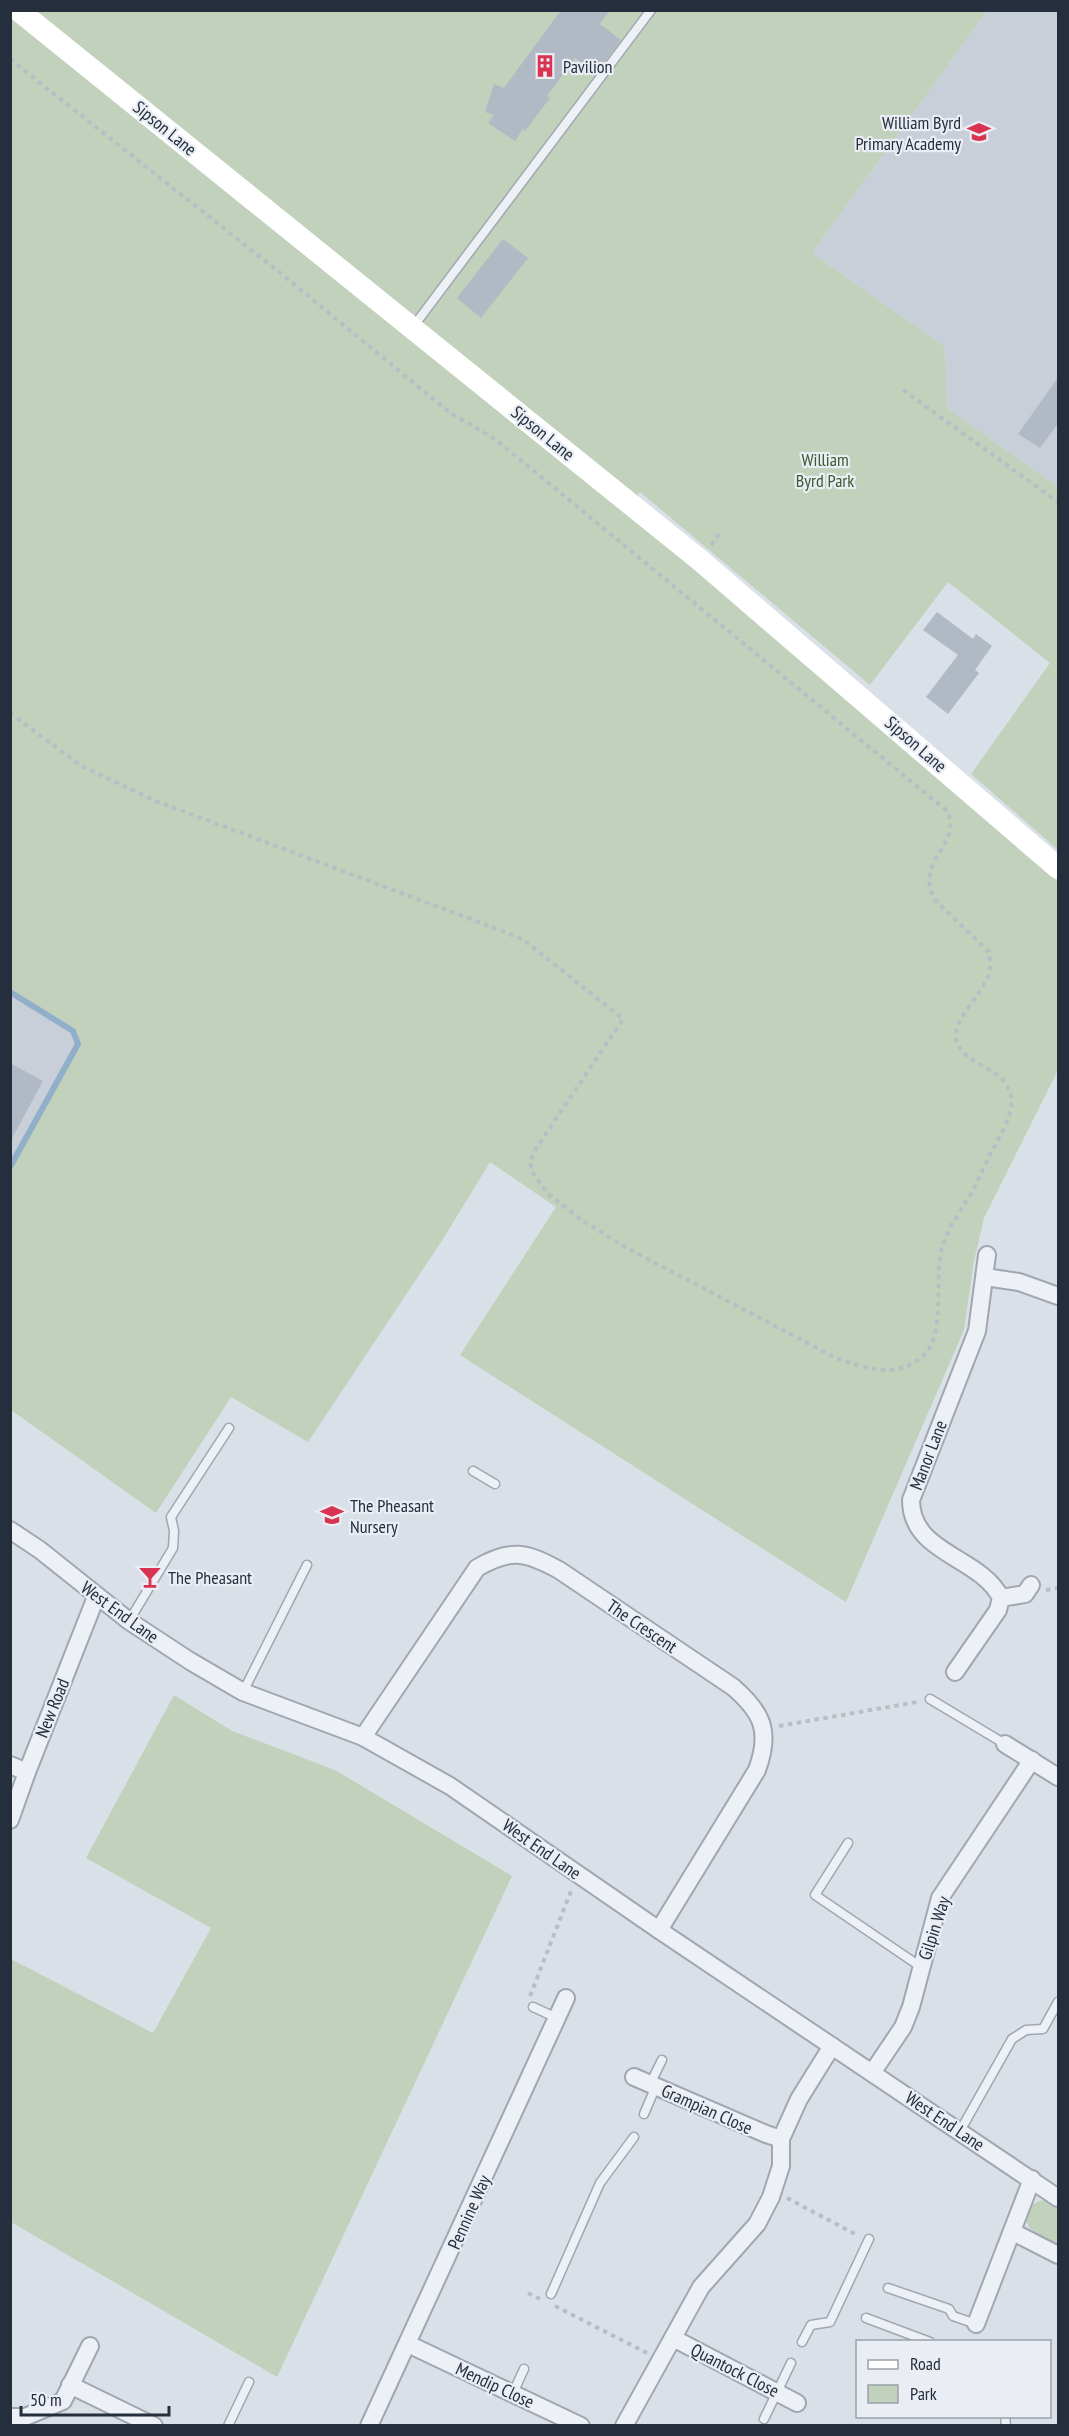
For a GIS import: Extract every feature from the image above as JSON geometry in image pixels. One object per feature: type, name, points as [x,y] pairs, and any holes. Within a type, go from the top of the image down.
[{"type":"street","name":"Sipson Lane","points":[[18,10],[710,568],[1059,868]]},
{"type":"street","name":"Manor Lane","points":[[987,1255],[977,1331],[911,1500],[911,1513],[922,1535],[990,1581],[1001,1598]]},
{"type":"street","points":[[985,1277],[1019,1282],[1059,1296]]},
{"type":"street","name":"West End Lane","points":[[10,1530],[40,1550],[96,1597],[129,1621],[243,1692],[363,1737],[450,1786],[659,1930],[1059,2198]]},
{"type":"street","name":"The Crescent","points":[[363,1737],[477,1568],[507,1555],[523,1554],[535,1557],[559,1570],[733,1687],[748,1700],[758,1714],[764,1729]]},
{"type":"street","points":[[955,1672],[998,1610],[1001,1598],[1025,1594],[1031,1585]]},
{"type":"street","name":"New Road","points":[[10,1820],[96,1597]]},
{"type":"street","points":[[659,1930],[757,1770],[765,1742],[764,1729]]},
{"type":"street","points":[[1005,1744],[1059,1777]]},
{"type":"street","name":"Gilpin Way","points":[[872,2073],[903,2027],[911,2007],[940,1898],[1032,1760]]},
{"type":"street","points":[[10,1765],[27,1772]]},
{"type":"street","name":"Pennine Way","points":[[369,2426],[566,1998]]},
{"type":"street","points":[[624,2426],[701,2286],[757,2224],[773,2191],[781,2166],[782,2139],[799,2099],[832,2046]]},
{"type":"street","name":"Grampian Close","points":[[634,2077],[782,2139]]},
{"type":"street","points":[[976,2324],[1032,2179]]},
{"type":"street","points":[[1013,2232],[1059,2255]]},
{"type":"street","name":"Quantock Close","points":[[673,2338],[797,2403]]},
{"type":"street","name":"Mendip Close","points":[[408,2344],[581,2426]]},
{"type":"street","points":[[10,2417],[25,2417],[63,2401],[90,2346]]},
{"type":"street","points":[[70,2385],[154,2426]]},
{"type":"lane","points":[[413,328],[651,10]]},
{"type":"lane","points":[[129,1621],[173,1548],[174,1531],[171,1517],[229,1428]]},
{"type":"lane","points":[[473,1471],[495,1484]]},
{"type":"lane","points":[[243,1692],[307,1565]]},
{"type":"lane","points":[[930,1699],[1005,1744]]},
{"type":"lane","points":[[848,1843],[814,1895],[921,1967]]},
{"type":"lane","points":[[960,2132],[1012,2039],[1026,2030],[1043,2029],[1059,2002]]},
{"type":"lane","points":[[530,2005],[557,2018]]},
{"type":"lane","points":[[644,2114],[662,2060]]},
{"type":"lane","points":[[551,2294],[600,2183],[634,2137]]},
{"type":"lane","points":[[802,2342],[811,2325],[830,2322],[867,2242]]},
{"type":"lane","points":[[888,2288],[949,2309],[953,2316],[976,2324]]},
{"type":"lane","points":[[866,2318],[925,2340]]},
{"type":"lane","points":[[764,2419],[791,2363]]},
{"type":"lane","points":[[513,2393],[524,2369]]},
{"type":"lane","points":[[228,2426],[249,2382]]},
{"type":"path","points":[[10,59],[284,276],[449,412],[495,439],[947,811],[951,831],[929,873],[929,889],[935,900],[989,952],[990,965],[988,977],[960,1022],[956,1039],[962,1049],[977,1063],[996,1072],[1007,1085],[1011,1097],[1010,1112],[1005,1126],[974,1188],[945,1236],[940,1255],[938,1324],[933,1341],[926,1353],[914,1362],[889,1372],[864,1368],[836,1358],[625,1247],[582,1220],[548,1194],[531,1168],[530,1163],[535,1150],[623,1019],[524,940],[153,800],[80,765],[10,713]]},
{"type":"path","points":[[903,390],[1059,502]]},
{"type":"path","points":[[764,1729],[930,1699]]},
{"type":"path","points":[[530,2005],[572,1889]]},
{"type":"path","points":[[773,2191],[867,2242]]},
{"type":"path","points":[[528,2293],[661,2360]]},
{"type":"shaded area","name":"William Byrd Primary Academy","points":[[987,11],[1058,11],[1058,487],[947,408],[945,347],[812,253]]},
{"type":"shaded area","points":[[11,994],[73,1031],[78,1044],[11,1167]]},
{"type":"green space","name":"William Byrd Park","points":[[11,11],[987,11],[812,253],[945,347],[947,408],[1058,487],[1058,850],[971,774],[1050,663],[948,582],[870,685],[640,492],[626,511],[1058,882],[1058,1070],[984,1218],[974,1261],[964,1330],[846,1602],[460,1355],[556,1207],[490,1162],[443,1239],[308,1442],[231,1397],[156,1513],[11,1410],[11,1167],[78,1044],[73,1031],[11,992]]},
{"type":"green space","points":[[174,1695],[232,1731],[335,1770],[512,1876],[277,2377],[11,2222],[11,1959],[153,2033],[211,1928],[86,1858]]},
{"type":"green space","points":[[1050,2199],[1058,2205],[1058,2247],[1036,2233],[1028,2225],[1026,2219],[1028,2209],[1032,2205]]},
{"type":"building","name":"Pavilion","points":[[561,10],[610,10],[600,24],[621,40],[596,73],[575,58],[547,96],[550,98],[515,141],[488,123],[494,115],[485,112],[494,84],[504,88]]},
{"type":"building","points":[[503,239],[528,258],[481,318],[457,298]]},
{"type":"building","points":[[1059,376],[1059,422],[1040,448],[1018,434]]},
{"type":"building","points":[[937,612],[973,639],[976,634],[992,646],[975,670],[979,673],[948,714],[926,697],[958,655],[923,630]]},
{"type":"building","points":[[10,1063],[43,1081],[10,1142]]},
{"type":"waterway","points":[[10,992],[73,1031],[78,1044],[10,1167]]},
{"type":"place","name":"Pavilion","points":[[545,66]]},
{"type":"place","name":"William Byrd Primary Academy","points":[[979,132]]},
{"type":"place","name":"The Pheasant Nursery","points":[[332,1515]]},
{"type":"place","name":"The Pheasant","points":[[150,1577]]}]
